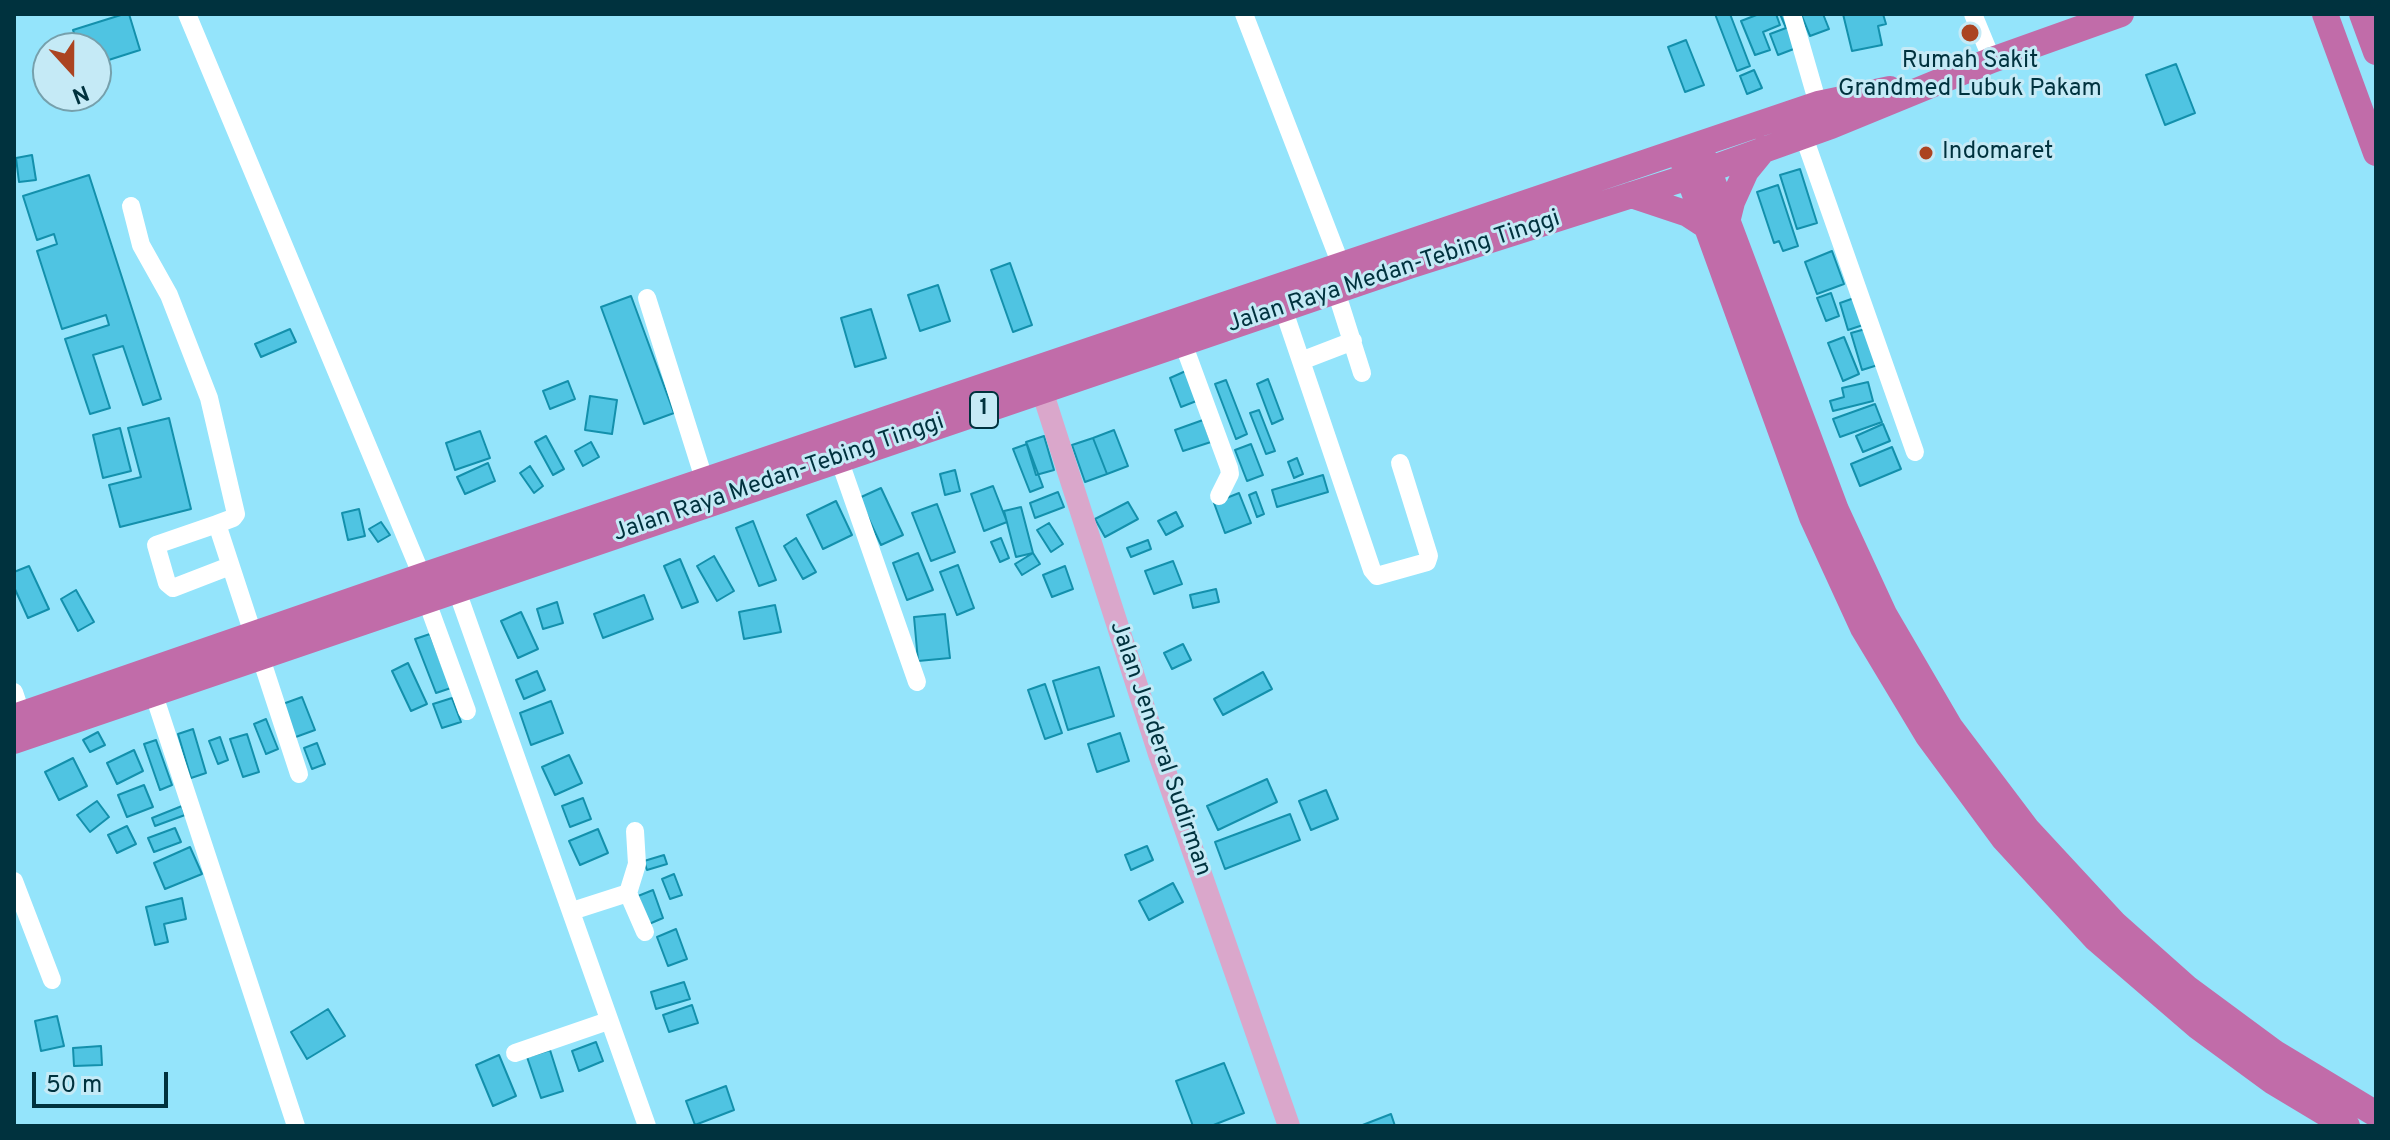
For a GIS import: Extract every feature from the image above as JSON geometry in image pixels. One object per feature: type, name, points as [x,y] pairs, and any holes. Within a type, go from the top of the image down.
[{"type":"highway","name":"Jalan Raya Medan-Tebing Tinggi","points":[[424,587],[456,588],[661,508],[705,482],[1039,380],[1694,161],[1764,149],[1804,137],[1992,60],[2121,14]]},
{"type":"highway","points":[[2325,14],[2376,153]]},
{"type":"highway","name":"Jalan Raya Medan-Tebing Tinggi","points":[[19,720],[256,646],[661,508],[839,459],[1039,380],[1183,343],[1283,308],[1338,278],[1631,195],[1694,161],[1818,104],[1953,76]]},
{"type":"highway","points":[[1717,225],[1746,171],[1764,149]]},
{"type":"highway","points":[[1694,161],[1812,517],[1863,628],[1928,736],[2004,839],[2096,939],[2197,1026],[2272,1081],[2347,1126]]},
{"type":"highway","points":[[1631,195],[1717,225],[1836,510],[1884,614],[1950,727],[2027,829],[2115,924],[2187,988],[2275,1053],[2376,1114]]},
{"type":"highway","name":"Jalan Raya Medan-Tebing Tinggi","points":[[19,720],[153,692],[256,646]]},
{"type":"main road","name":"Jalan Jenderal Sudirman","points":[[1039,380],[1158,751],[1289,1126]]},
{"type":"street","points":[[187,14],[424,587],[467,711]]},
{"type":"street","points":[[1244,14],[1338,278],[1362,373]]},
{"type":"street","points":[[1792,14],[1818,104]]},
{"type":"street","points":[[1973,14],[1992,60]]},
{"type":"street","points":[[1804,137],[1915,452]]},
{"type":"street","points":[[131,206],[141,245],[169,295],[209,398],[236,514],[217,524],[159,542],[156,549],[167,583],[173,588],[230,566]]},
{"type":"street","points":[[647,298],[705,482]]},
{"type":"street","points":[[1283,308],[1372,570],[1377,576],[1427,562],[1429,556],[1400,463]]},
{"type":"street","points":[[1301,361],[1353,341]]},
{"type":"street","points":[[1183,343],[1229,468],[1230,474],[1219,496]]},
{"type":"street","points":[[839,459],[917,682]]},
{"type":"street","points":[[217,524],[299,774]]},
{"type":"street","points":[[456,588],[647,1126]]},
{"type":"street","points":[[153,692],[296,1126]]},
{"type":"street","points":[[635,831],[637,864],[628,893],[645,932]]},
{"type":"street","points":[[14,881],[52,980]]},
{"type":"street","points":[[572,911],[628,893]]},
{"type":"street","points":[[515,1053],[608,1021]]},
{"type":"building","points":[[129,14],[140,50],[112,59],[112,32],[73,30]]},
{"type":"building","points":[[1715,14],[1730,14],[1750,66],[1737,71]]},
{"type":"building","points":[[1759,14],[1776,14],[1780,25],[1763,32],[1770,50],[1755,55],[1741,21]]},
{"type":"building","points":[[1780,14],[1787,14],[1799,47],[1778,55],[1770,34],[1786,28]]},
{"type":"building","points":[[1801,14],[1823,14],[1829,29],[1810,36]]},
{"type":"building","points":[[1843,14],[1883,14],[1886,24],[1878,26],[1882,45],[1852,51]]},
{"type":"building","points":[[1686,40],[1704,85],[1685,92],[1668,47]]},
{"type":"building","points":[[2176,64],[2195,113],[2165,125],[2146,75]]},
{"type":"building","points":[[1754,70],[1762,88],[1747,94],[1740,76]]},
{"type":"building","points":[[32,155],[36,180],[19,182],[16,158]]},
{"type":"building","points":[[1800,169],[1817,223],[1797,229],[1780,175]]},
{"type":"building","points":[[89,175],[161,399],[143,405],[123,346],[93,355],[110,408],[90,414],[65,339],[109,325],[106,315],[62,329],[37,251],[57,244],[54,234],[37,240],[23,196]]},
{"type":"building","points":[[1778,185],[1798,246],[1783,251],[1779,241],[1774,243],[1757,192]]},
{"type":"building","points":[[1832,251],[1844,284],[1817,294],[1805,262]]},
{"type":"building","points":[[1010,263],[1032,325],[1013,332],[991,270]]},
{"type":"building","points":[[938,285],[950,321],[920,331],[908,295]]},
{"type":"building","points":[[1831,293],[1839,316],[1826,321],[1817,298]]},
{"type":"building","points":[[631,296],[674,413],[644,424],[601,307]]},
{"type":"building","points":[[1857,297],[1866,324],[1848,330],[1840,303]]},
{"type":"building","points":[[871,309],[886,358],[855,367],[841,318]]},
{"type":"building","points":[[1869,328],[1881,364],[1862,370],[1851,333]]},
{"type":"building","points":[[290,329],[296,342],[261,357],[255,344]]},
{"type":"building","points":[[1844,337],[1859,374],[1843,381],[1828,343]]},
{"type":"building","points":[[1188,370],[1199,400],[1181,407],[1170,378]]},
{"type":"building","points":[[1268,379],[1283,419],[1272,424],[1257,384]]},
{"type":"building","points":[[1226,380],[1247,434],[1236,439],[1215,384]]},
{"type":"building","points":[[568,381],[575,399],[550,409],[543,391]]},
{"type":"building","points":[[1868,382],[1873,401],[1833,411],[1830,401],[1844,397],[1842,388]]},
{"type":"building","points":[[590,396],[617,400],[612,434],[585,430]]},
{"type":"building","points":[[1875,404],[1882,422],[1840,437],[1833,419]]},
{"type":"building","points":[[1259,410],[1275,451],[1266,454],[1250,413]]},
{"type":"building","points":[[169,418],[191,509],[120,527],[109,485],[141,477],[128,428]]},
{"type":"building","points":[[1203,420],[1211,442],[1183,451],[1175,430]]},
{"type":"building","points":[[1883,424],[1890,441],[1863,452],[1856,436]]},
{"type":"building","points":[[120,428],[131,471],[103,478],[93,435]]},
{"type":"building","points":[[1114,430],[1128,466],[1107,474],[1093,438]]},
{"type":"building","points":[[480,431],[490,458],[455,470],[446,443]]},
{"type":"building","points":[[546,436],[564,469],[553,475],[535,442]]},
{"type":"building","points":[[1044,436],[1054,470],[1036,475],[1026,442]]},
{"type":"building","points":[[1093,438],[1107,474],[1085,482],[1072,445]]},
{"type":"building","points":[[591,442],[599,457],[583,466],[575,451]]},
{"type":"building","points":[[1027,444],[1043,487],[1030,492],[1013,449]]},
{"type":"building","points":[[1251,444],[1263,475],[1247,481],[1235,450]]},
{"type":"building","points":[[1892,447],[1901,469],[1860,486],[1851,464]]},
{"type":"building","points":[[1297,458],[1303,474],[1294,478],[1288,462]]},
{"type":"building","points":[[488,463],[495,481],[465,494],[457,477]]},
{"type":"building","points":[[530,466],[543,486],[534,493],[520,473]]},
{"type":"building","points":[[955,470],[960,491],[945,495],[940,474]]},
{"type":"building","points":[[1323,475],[1328,492],[1277,507],[1272,490]]},
{"type":"building","points":[[993,486],[1007,522],[984,531],[971,494]]},
{"type":"building","points":[[881,488],[903,535],[881,545],[859,498]]},
{"type":"building","points":[[1058,492],[1064,507],[1035,518],[1030,503]]},
{"type":"building","points":[[1256,492],[1264,514],[1257,517],[1249,495]]},
{"type":"building","points":[[1239,493],[1251,523],[1225,533],[1214,503]]},
{"type":"building","points":[[836,501],[852,535],[823,549],[807,515]]},
{"type":"building","points":[[1128,502],[1138,519],[1105,537],[1095,519]]},
{"type":"building","points":[[937,504],[955,552],[931,561],[912,513]]},
{"type":"building","points":[[1021,507],[1033,553],[1016,557],[1004,511]]},
{"type":"building","points":[[359,509],[365,536],[348,540],[342,513]]},
{"type":"building","points":[[1176,512],[1183,526],[1166,535],[1158,521]]},
{"type":"building","points":[[753,521],[776,580],[759,586],[736,528]]},
{"type":"building","points":[[381,522],[390,535],[378,542],[369,529]]},
{"type":"building","points":[[1049,523],[1063,544],[1051,552],[1037,530]]},
{"type":"building","points":[[796,538],[816,572],[803,579],[784,546]]},
{"type":"building","points":[[1001,538],[1009,558],[1000,562],[991,542]]},
{"type":"building","points":[[1148,540],[1151,549],[1131,557],[1127,548]]},
{"type":"building","points":[[918,553],[933,590],[907,600],[893,563]]},
{"type":"building","points":[[1033,553],[1040,564],[1022,575],[1015,564]]},
{"type":"building","points":[[714,556],[734,591],[717,601],[697,566]]},
{"type":"building","points":[[680,559],[698,602],[682,608],[664,566]]},
{"type":"building","points":[[1173,561],[1182,584],[1154,594],[1145,571]]},
{"type":"building","points":[[958,565],[974,608],[957,615],[940,572]]},
{"type":"building","points":[[29,566],[49,609],[28,618],[14,587],[14,572]]},
{"type":"building","points":[[1065,566],[1073,589],[1052,597],[1043,575]]},
{"type":"building","points":[[1216,589],[1219,602],[1193,608],[1190,595]]},
{"type":"building","points":[[76,590],[94,622],[78,631],[61,599]]},
{"type":"building","points":[[644,595],[653,619],[603,638],[594,614]]},
{"type":"building","points":[[557,602],[563,623],[543,629],[537,609]]},
{"type":"building","points":[[775,605],[781,632],[744,639],[739,612]]},
{"type":"building","points":[[521,612],[538,649],[518,658],[501,621]]},
{"type":"building","points":[[945,614],[950,658],[918,661],[914,617]]},
{"type":"building","points":[[430,634],[451,688],[436,693],[415,639]]},
{"type":"building","points":[[1183,644],[1191,660],[1172,669],[1164,653]]},
{"type":"building","points":[[408,663],[427,704],[411,711],[392,671]]},
{"type":"building","points":[[1099,667],[1114,716],[1068,730],[1053,681]]},
{"type":"building","points":[[537,671],[545,690],[524,699],[516,680]]},
{"type":"building","points":[[1263,672],[1272,689],[1223,715],[1214,699]]},
{"type":"building","points":[[1045,684],[1062,733],[1045,739],[1028,690]]},
{"type":"building","points":[[302,697],[315,730],[293,738],[280,705]]},
{"type":"building","points":[[452,698],[461,722],[442,728],[433,704]]},
{"type":"building","points":[[551,701],[563,733],[531,745],[520,713]]},
{"type":"building","points":[[266,719],[278,749],[266,754],[254,724]]},
{"type":"building","points":[[193,729],[206,773],[191,778],[178,734]]},
{"type":"building","points":[[98,732],[105,745],[90,752],[83,740]]},
{"type":"building","points":[[1120,733],[1129,761],[1097,772],[1088,744]]},
{"type":"building","points":[[247,734],[259,772],[243,777],[230,739]]},
{"type":"building","points":[[220,737],[228,760],[218,764],[209,741]]},
{"type":"building","points":[[156,740],[172,785],[160,790],[144,744]]},
{"type":"building","points":[[317,743],[325,764],[312,769],[304,748]]},
{"type":"building","points":[[134,750],[143,771],[117,784],[107,763]]},
{"type":"building","points":[[569,755],[582,783],[555,795],[542,767]]},
{"type":"building","points":[[73,758],[87,786],[59,800],[45,772]]},
{"type":"building","points":[[1267,779],[1277,802],[1218,830],[1207,806]]},
{"type":"building","points":[[144,785],[153,807],[127,817],[118,795]]},
{"type":"building","points":[[1326,790],[1338,819],[1311,830],[1299,801]]},
{"type":"building","points":[[583,798],[591,819],[570,827],[562,806]]},
{"type":"building","points":[[97,801],[109,817],[90,832],[77,815]]},
{"type":"building","points":[[182,806],[185,815],[155,826],[152,818]]},
{"type":"building","points":[[1290,814],[1300,840],[1225,869],[1215,842]]},
{"type":"building","points":[[127,826],[136,844],[117,853],[108,835]]},
{"type":"building","points":[[175,828],[181,842],[154,852],[148,838]]},
{"type":"building","points":[[598,829],[608,853],[580,865],[569,841]]},
{"type":"building","points":[[1147,846],[1153,860],[1131,870],[1125,855]]},
{"type":"building","points":[[190,847],[202,874],[165,889],[154,863]]},
{"type":"building","points":[[664,855],[667,864],[647,870],[644,861]]},
{"type":"building","points":[[674,874],[682,895],[670,899],[662,879]]},
{"type":"building","points":[[1173,883],[1183,902],[1149,920],[1139,901]]},
{"type":"building","points":[[653,890],[663,918],[649,924],[638,896]]},
{"type":"building","points":[[182,898],[186,919],[164,924],[168,942],[155,945],[146,907]]},
{"type":"building","points":[[676,929],[687,959],[668,966],[657,937]]},
{"type":"building","points":[[684,982],[690,999],[656,1009],[651,992]]},
{"type":"building","points":[[692,1005],[698,1023],[669,1032],[663,1015]]},
{"type":"building","points":[[328,1009],[345,1036],[307,1059],[291,1032]]},
{"type":"building","points":[[57,1016],[64,1046],[41,1051],[35,1021]]},
{"type":"building","points":[[596,1042],[603,1061],[579,1071],[572,1051]]},
{"type":"building","points":[[101,1046],[102,1065],[74,1066],[73,1048]]},
{"type":"building","points":[[550,1050],[563,1091],[541,1098],[527,1057]]},
{"type":"building","points":[[499,1055],[516,1096],[493,1106],[476,1065]]},
{"type":"building","points":[[1224,1063],[1244,1113],[1211,1126],[1193,1126],[1176,1081]]},
{"type":"building","points":[[726,1086],[734,1110],[695,1125],[686,1101]]},
{"type":"building","points":[[1391,1114],[1395,1126],[1360,1126]]},
{"type":"place","name":"Rumah Sakit Grandmed Lubuk Pakam","points":[[1970,33]]},
{"type":"place","name":"Indomaret","points":[[1926,153]]}]
